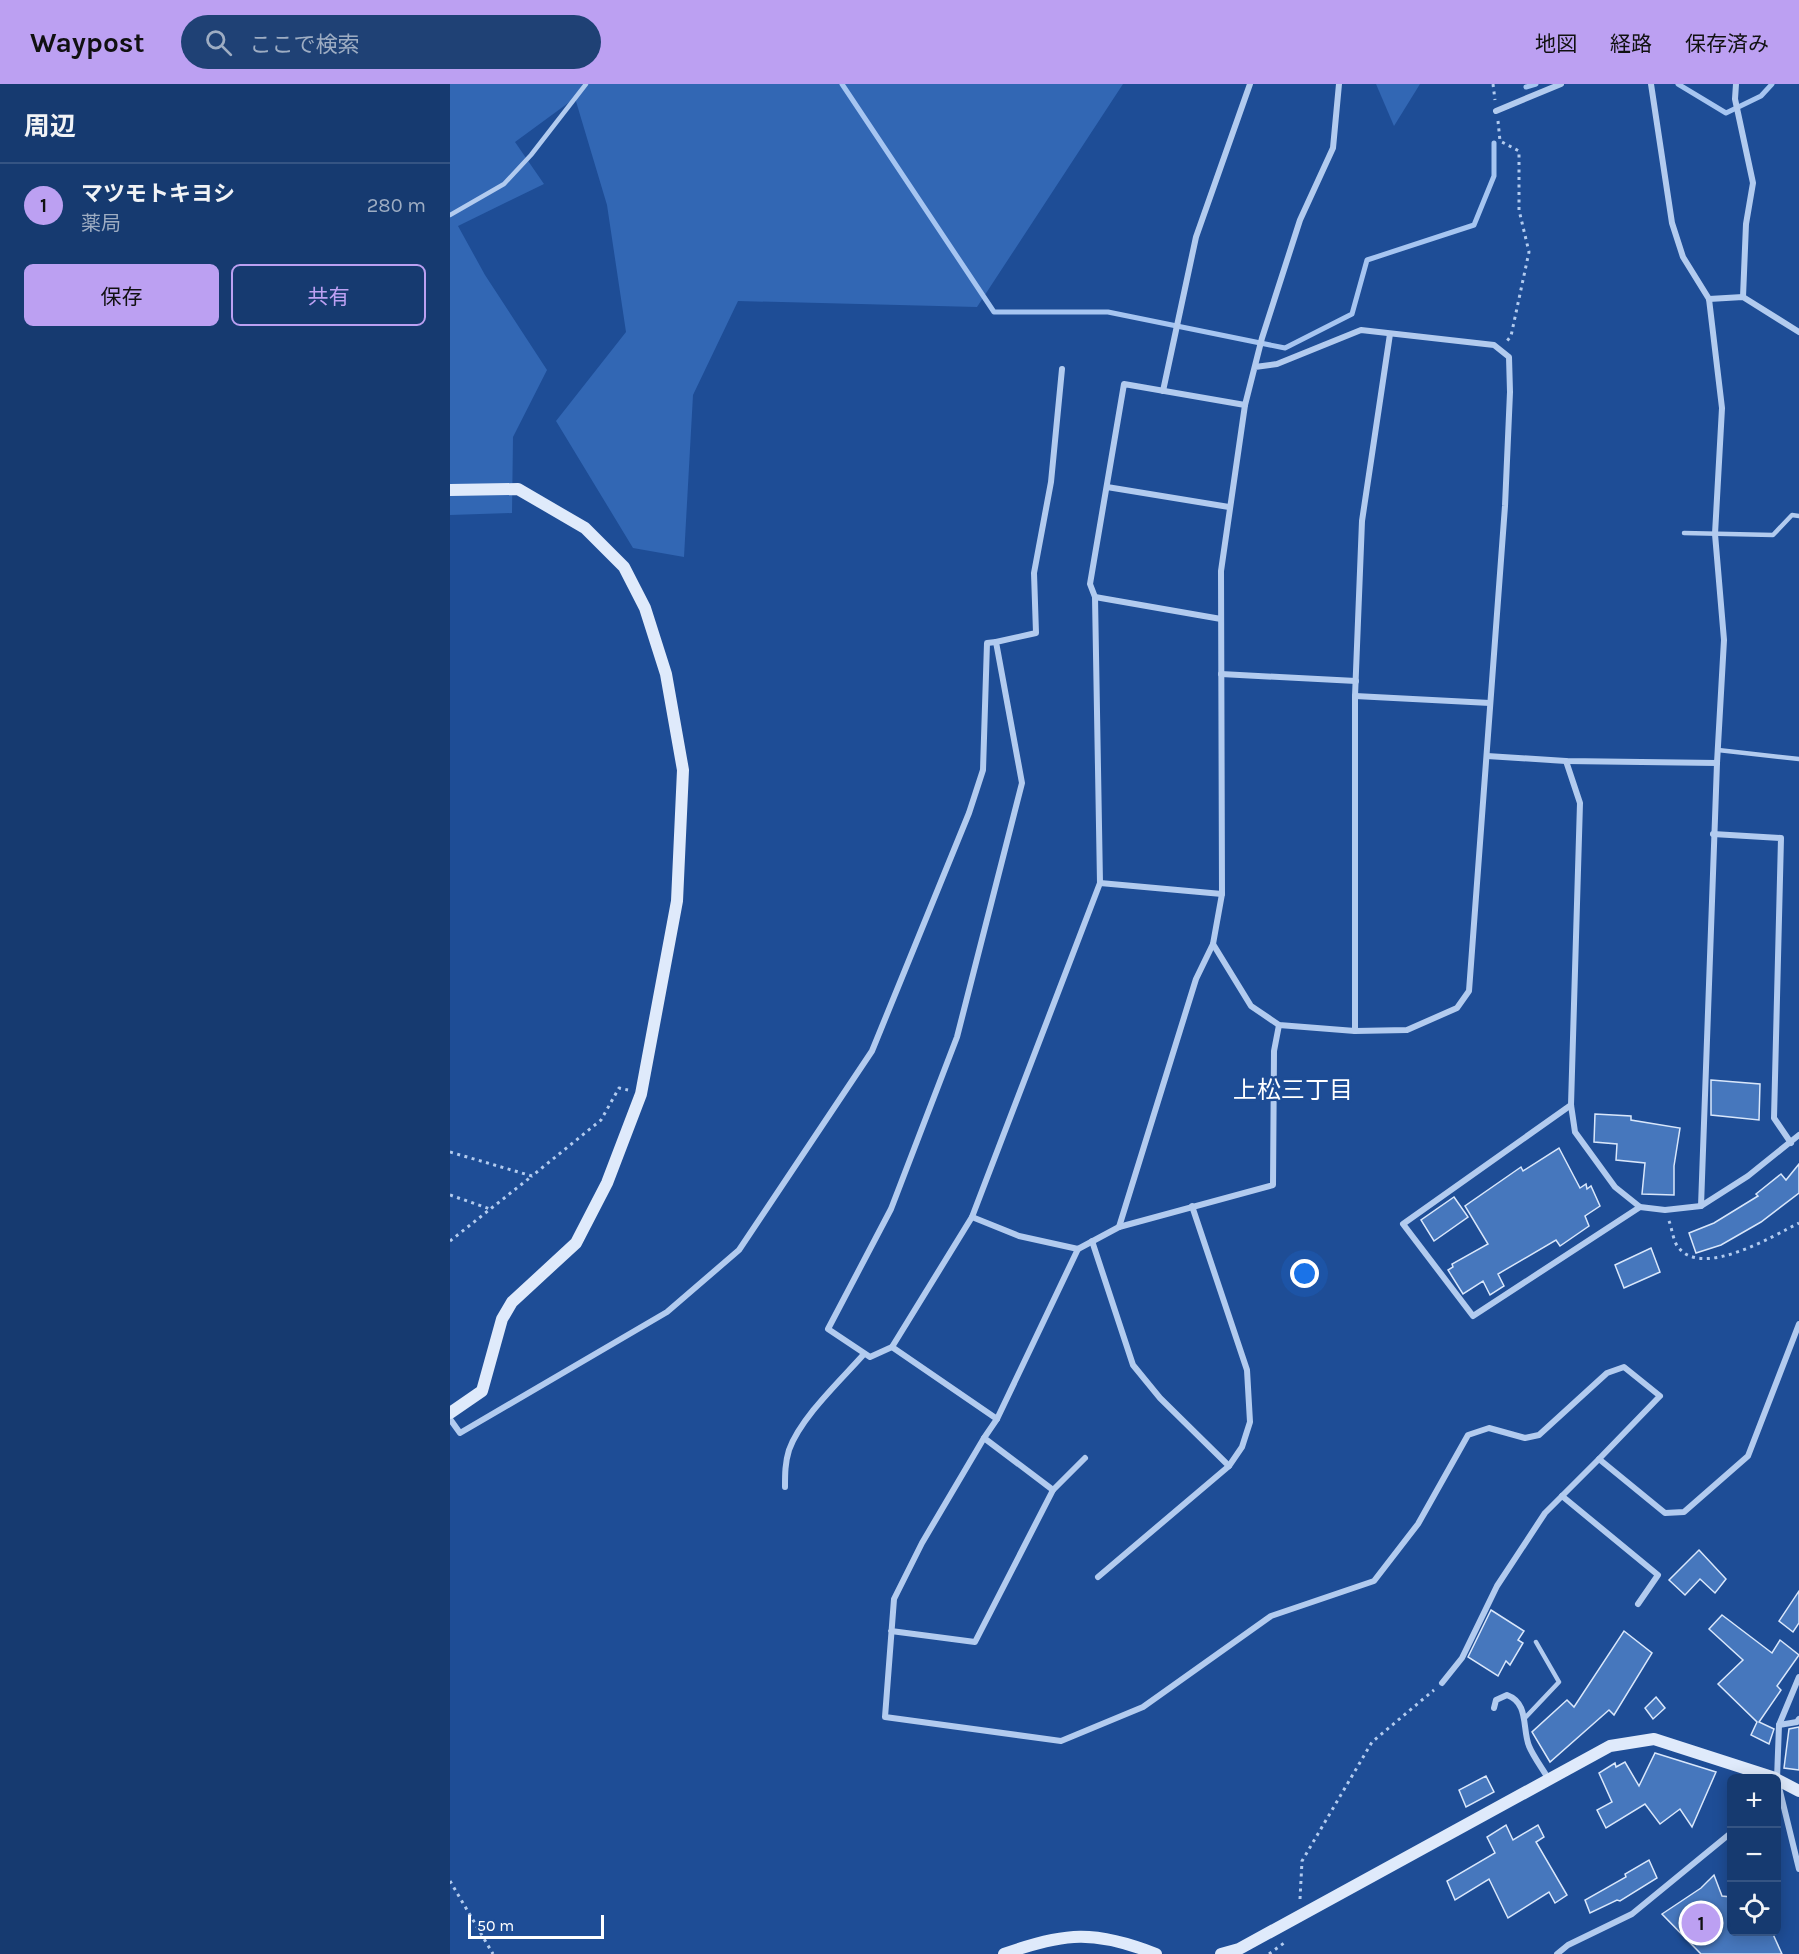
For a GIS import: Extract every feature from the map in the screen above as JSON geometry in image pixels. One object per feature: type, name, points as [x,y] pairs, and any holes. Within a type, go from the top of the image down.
[{"type":"street","points":[[1163,391],[1196,237],[1250,84]]},
{"type":"street","points":[[1119,1227],[1196,979],[1213,944],[1222,894],[1221,571],[1229,507],[1245,405],[1255,368],[1300,220],[1333,148],[1339,84]]},
{"type":"street","points":[[1496,111],[1561,84]]},
{"type":"street","points":[[1651,84],[1672,223],[1683,257],[1709,299],[1722,408],[1715,534],[1724,640],[1713,834],[1701,1206]]},
{"type":"street","points":[[1736,84],[1735,99],[1753,183],[1746,224],[1743,297]]},
{"type":"street","points":[[1709,299],[1743,297],[1799,332]]},
{"type":"street","points":[[1213,944],[1251,1006],[1280,1025],[1355,1031],[1407,1030],[1457,1008],[1469,991],[1487,756],[1510,392],[1509,357],[1494,345],[1361,330],[1277,364],[1255,368]]},
{"type":"street","points":[[1355,1031],[1355,696],[1362,521],[1390,334]]},
{"type":"street","points":[[450,1419],[460,1433],[668,1312],[739,1250],[872,1051],[969,813],[982,770],[987,643],[1036,633],[1034,573],[1051,482],[1062,369]]},
{"type":"street","points":[[996,642],[1022,783],[957,1037],[891,1209],[828,1329],[870,1357],[892,1347],[972,1217],[1100,883],[1095,597],[1090,584],[1124,384],[1245,405]]},
{"type":"street","points":[[1107,487],[1229,507]]},
{"type":"street","points":[[450,490],[518,489],[585,528],[624,567],[645,608],[666,674],[683,770],[677,901],[641,1094],[607,1183],[576,1243],[512,1302],[502,1318],[482,1391],[450,1413]]},
{"type":"street","points":[[1095,597],[1221,619]]},
{"type":"street","points":[[1221,674],[1356,681]]},
{"type":"street","points":[[1355,696],[1490,703]]},
{"type":"street","points":[[1487,756],[1566,761],[1717,763]]},
{"type":"street","points":[[1566,761],[1580,803],[1571,1105],[1575,1132],[1615,1187],[1640,1207],[1665,1210],[1701,1206],[1748,1176],[1799,1135]]},
{"type":"street","points":[[1713,834],[1781,838],[1774,1118],[1791,1143]]},
{"type":"street","points":[[1100,883],[1222,894]]},
{"type":"street","points":[[1280,1025],[1274,1051],[1273,1185],[1119,1227],[1078,1249],[998,1419],[984,1438],[922,1543],[894,1599],[885,1717],[1061,1741],[1143,1707],[1271,1616],[1374,1581],[1418,1524],[1468,1435],[1489,1428],[1525,1438],[1539,1435],[1607,1373],[1624,1367],[1660,1396],[1545,1513],[1497,1586],[1462,1658],[1442,1683]]},
{"type":"street","points":[[1571,1105],[1403,1224],[1473,1316],[1640,1207]]},
{"type":"street","points":[[1098,1577],[1229,1466],[1242,1447],[1250,1422],[1247,1370],[1192,1206]]},
{"type":"street","points":[[972,1217],[1019,1236],[1078,1249]]},
{"type":"street","points":[[1092,1241],[1133,1365],[1160,1398],[1229,1466]]},
{"type":"street","points":[[1599,1460],[1665,1514],[1684,1512],[1748,1456],[1799,1324]]},
{"type":"street","points":[[892,1347],[998,1419]]},
{"type":"street","points":[[785,1487],[785,1468],[790,1449],[821,1403],[864,1354]]},
{"type":"street","points":[[984,1438],[1053,1490]]},
{"type":"street","points":[[891,1631],[975,1642],[1053,1490],[1085,1458]]},
{"type":"street","points":[[1562,1497],[1658,1575],[1638,1604]]},
{"type":"street","points":[[1776,1774],[1779,1725],[1799,1677]]},
{"type":"street","points":[[1494,1708],[1496,1700],[1507,1695],[1515,1698],[1523,1710],[1529,1746],[1549,1780]]},
{"type":"street","points":[[1779,1725],[1797,1722],[1799,1719]]},
{"type":"street","points":[[1221,1954],[1239,1949],[1610,1746],[1653,1739],[1761,1774]]},
{"type":"street","points":[[1781,1782],[1799,1791]]},
{"type":"street","points":[[1781,1803],[1799,1869]]},
{"type":"street","points":[[1557,1954],[1568,1945],[1632,1914],[1727,1835]]},
{"type":"street","points":[[1004,1954],[1037,1942],[1066,1936],[1096,1936],[1127,1942],[1156,1954]]},
{"type":"lane","points":[[450,215],[504,184],[531,155],[586,84]]},
{"type":"lane","points":[[1684,533],[1773,535],[1792,515],[1799,516]]},
{"type":"lane","points":[[1718,750],[1799,759]]},
{"type":"lane","points":[[1524,1719],[1559,1682],[1536,1642]]},
{"type":"path","points":[[1493,84],[1500,141],[1519,151],[1519,210],[1529,252],[1511,336],[1500,350]]},
{"type":"path","points":[[450,1240],[602,1120],[619,1088],[641,1094]]},
{"type":"path","points":[[450,1152],[532,1176]]},
{"type":"path","points":[[450,1195],[490,1209]]},
{"type":"path","points":[[1665,1210],[1678,1248],[1695,1257],[1710,1258],[1743,1251],[1799,1223]]},
{"type":"path","points":[[1300,1916],[1302,1861],[1372,1742],[1442,1683]]},
{"type":"path","points":[[450,1881],[493,1954]]},
{"type":"shaded area","points":[[450,84],[1123,84],[977,307],[738,301],[693,395],[684,557],[633,548],[556,421],[626,332],[607,205],[575,98],[515,142],[544,184],[458,226],[485,275],[547,370],[513,437],[512,513],[450,515]]},
{"type":"shaded area","points":[[1376,84],[1420,84],[1394,126]]},
{"type":"building","points":[[1711,1080],[1760,1084],[1759,1120],[1711,1115]]},
{"type":"building","points":[[1595,1114],[1631,1116],[1631,1120],[1680,1128],[1674,1166],[1674,1195],[1642,1194],[1645,1163],[1616,1160],[1617,1144],[1594,1142]]},
{"type":"building","points":[[1559,1148],[1580,1188],[1586,1184],[1587,1189],[1591,1186],[1600,1206],[1585,1216],[1589,1226],[1560,1246],[1556,1240],[1498,1274],[1504,1286],[1490,1295],[1483,1281],[1463,1294],[1448,1270],[1453,1267],[1452,1264],[1488,1244],[1465,1206],[1521,1167],[1523,1171]]},
{"type":"building","points":[[1799,1164],[1799,1193],[1761,1222],[1721,1245],[1696,1253],[1689,1233],[1714,1223],[1758,1196],[1756,1194],[1781,1174],[1786,1180]]},
{"type":"building","points":[[1454,1197],[1468,1217],[1434,1241],[1421,1220]]},
{"type":"building","points":[[1651,1248],[1660,1272],[1624,1288],[1615,1265]]},
{"type":"building","points":[[1699,1550],[1726,1579],[1715,1593],[1700,1579],[1685,1595],[1669,1580]]},
{"type":"building","points":[[1799,1591],[1799,1623],[1793,1632],[1779,1621]]},
{"type":"building","points":[[1491,1610],[1524,1631],[1518,1640],[1523,1643],[1510,1665],[1506,1661],[1498,1676],[1468,1657]]},
{"type":"building","points":[[1722,1615],[1772,1653],[1780,1640],[1799,1655],[1777,1686],[1781,1690],[1759,1722],[1774,1729],[1769,1744],[1751,1735],[1757,1722],[1718,1684],[1743,1660],[1709,1629]]},
{"type":"building","points":[[1624,1631],[1652,1653],[1614,1715],[1609,1710],[1550,1762],[1532,1732],[1567,1700],[1574,1707]]},
{"type":"building","points":[[1656,1697],[1665,1708],[1653,1719],[1645,1708]]},
{"type":"building","points":[[1799,1727],[1799,1770],[1784,1768],[1789,1729]]},
{"type":"building","points":[[1655,1753],[1716,1772],[1692,1827],[1680,1809],[1660,1824],[1645,1804],[1606,1828],[1597,1810],[1612,1802],[1599,1773],[1615,1763],[1616,1767],[1625,1762],[1639,1786]]},
{"type":"building","points":[[1486,1776],[1494,1792],[1466,1807],[1459,1790]]},
{"type":"building","points":[[1506,1825],[1513,1840],[1538,1825],[1544,1837],[1536,1842],[1567,1895],[1555,1903],[1549,1892],[1508,1918],[1489,1879],[1455,1900],[1447,1881],[1495,1853],[1487,1837]]},
{"type":"building","points":[[1649,1860],[1657,1878],[1620,1901],[1617,1900],[1590,1913],[1585,1900],[1626,1877],[1625,1874]]},
{"type":"building","points":[[1714,1875],[1722,1896],[1727,1897],[1727,1936],[1774,1936],[1782,1954],[1701,1954],[1662,1914],[1701,1888]]},
{"type":"waterway","points":[[842,84],[994,312],[1108,312],[1285,348],[1352,314],[1367,260],[1474,225],[1494,176],[1494,143]]},
{"type":"waterway","points":[[1526,87],[1536,84]]},
{"type":"waterway","points":[[1678,84],[1726,113],[1761,96],[1772,84]]},
{"type":"place","name":"マツモトキヨシ","points":[[1701,1923]]},
{"type":"district","name":"上松三丁目","points":[[1293,1090]]}]
